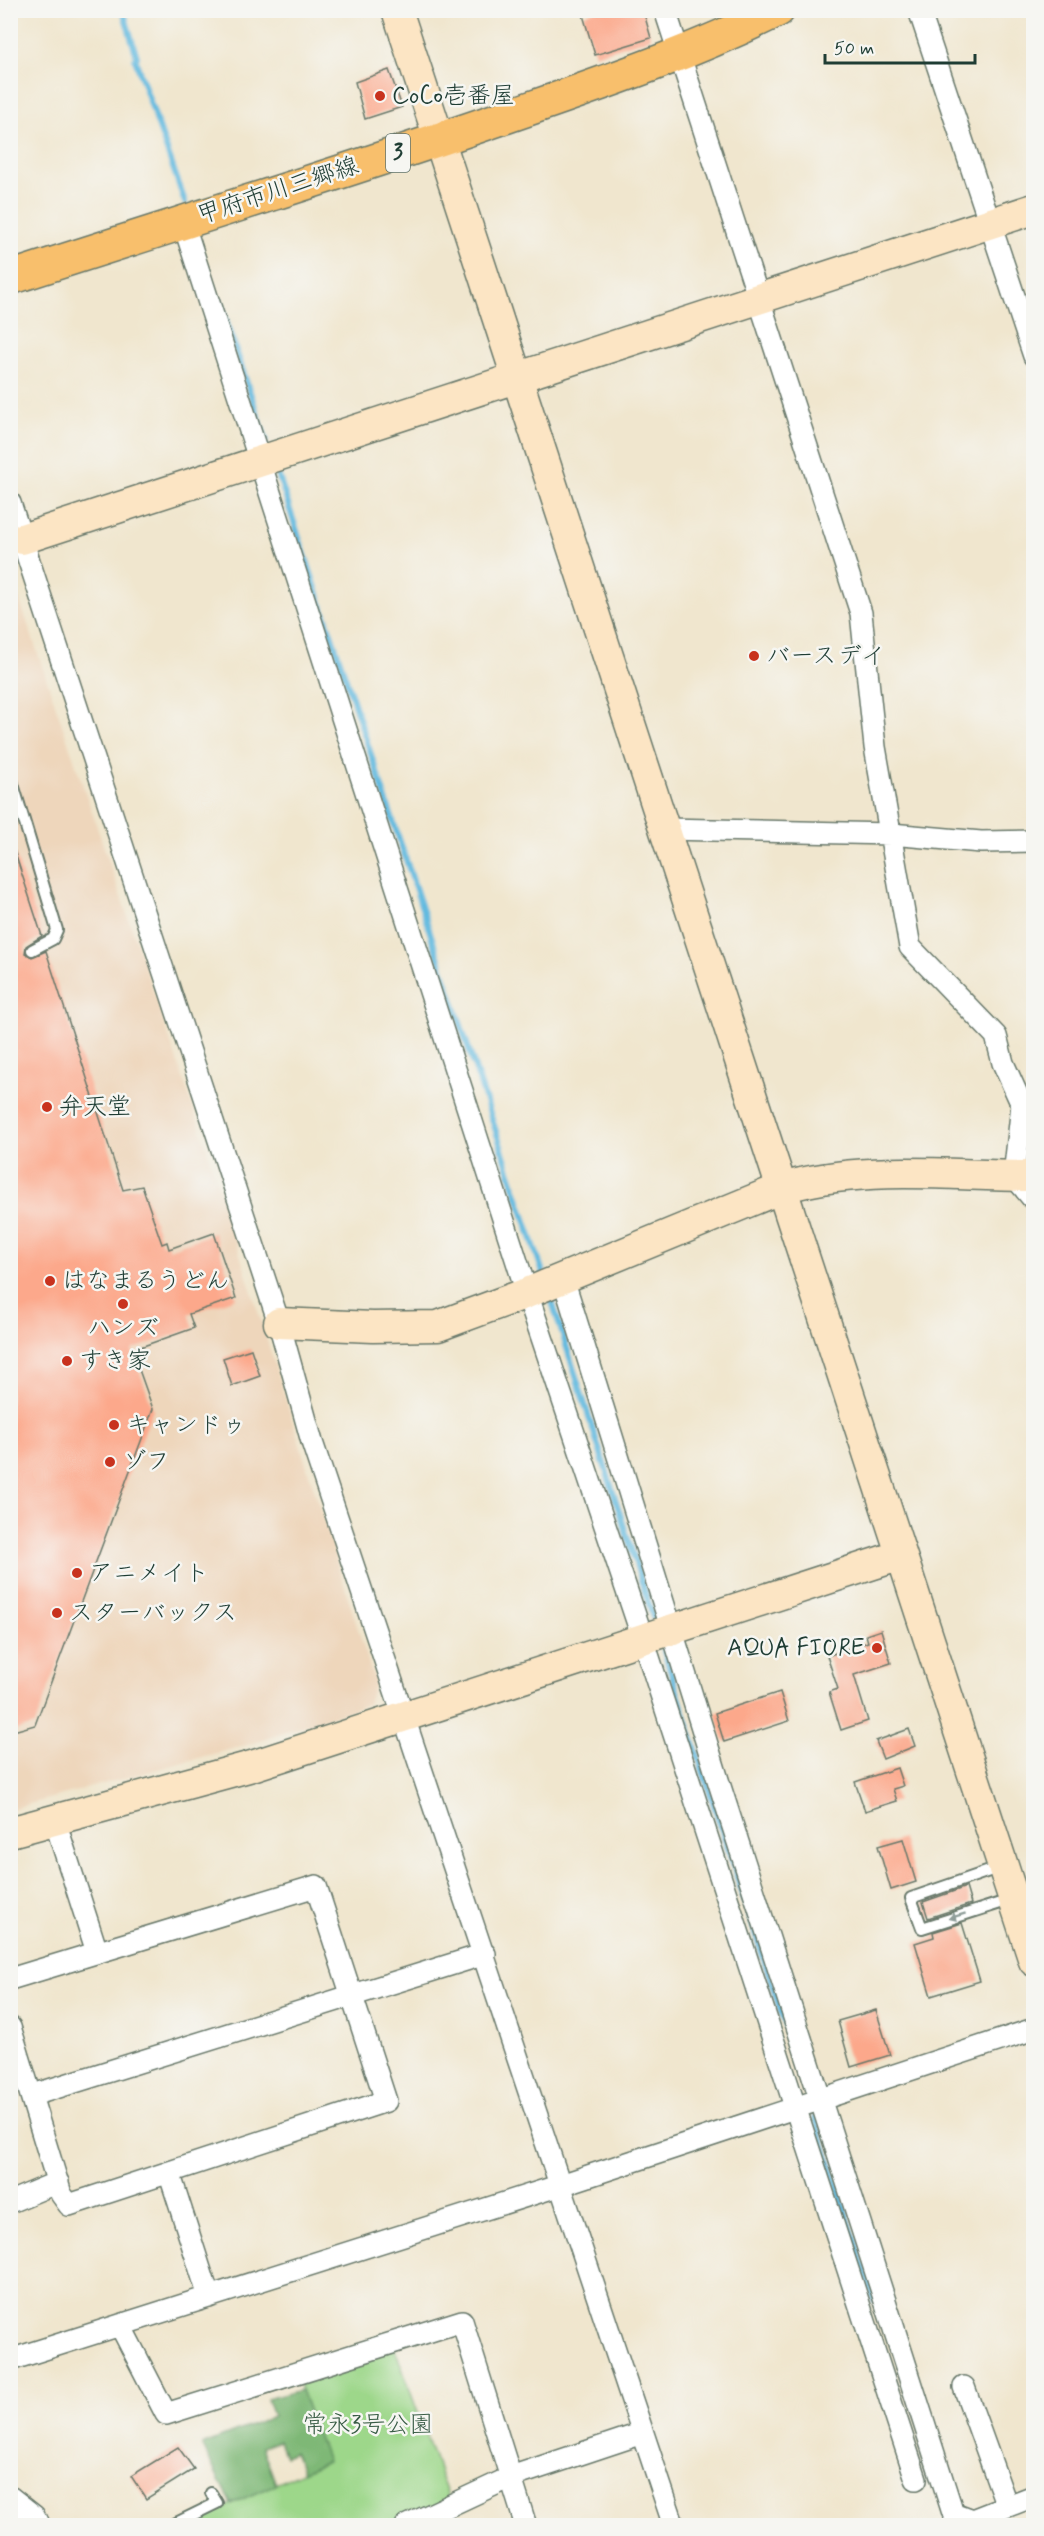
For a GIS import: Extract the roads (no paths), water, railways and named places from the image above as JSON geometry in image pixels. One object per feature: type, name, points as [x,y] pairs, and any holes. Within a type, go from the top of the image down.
[{"type":"main road","name":"甲府市川三郷線","points":[[10,278],[439,139],[679,56],[778,10]]},
{"type":"street","points":[[397,10],[1034,1961]]},
{"type":"street","points":[[664,10],[861,612],[875,747],[910,947],[996,1036],[1003,1063],[1027,1115],[1024,1176],[1034,1200]]},
{"type":"street","points":[[919,10],[1034,356]]},
{"type":"street","points":[[22,539],[1034,209]]},
{"type":"street","points":[[183,222],[527,1293],[643,1639],[916,2479]]},
{"type":"street","points":[[10,503],[279,1323],[312,1443],[406,1717],[674,2526]]},
{"type":"street","points":[[665,829],[891,834],[981,842],[1034,841]]},
{"type":"street","points":[[279,1323],[373,1327],[438,1326],[527,1293],[782,1188],[832,1176],[868,1173],[1024,1176]]},
{"type":"street","points":[[563,1278],[719,1783],[953,2513],[972,2520],[1034,2496]]},
{"type":"street","points":[[10,1832],[252,1766],[901,1555]]},
{"type":"street","points":[[55,1821],[97,1952]]},
{"type":"street","points":[[10,1979],[316,1886],[386,2101],[69,2205],[61,2194],[33,2095],[10,2026]]},
{"type":"street","points":[[33,2095],[485,1954]]},
{"type":"street","points":[[10,2360],[561,2185],[1034,2029]]},
{"type":"street","points":[[169,2172],[209,2296]]},
{"type":"street","points":[[10,2202],[58,2182]]},
{"type":"street","points":[[120,2325],[166,2414],[462,2320],[526,2526]]},
{"type":"street","points":[[964,2387],[1007,2506]]},
{"type":"street","points":[[406,2526],[511,2477],[643,2433]]},
{"type":"street","points":[[10,2497],[34,2516],[39,2526]]},
{"type":"lane","points":[[10,774],[57,930],[53,939],[32,950]]},
{"type":"lane","points":[[1003,1866],[911,1898],[922,1928],[1013,1899]]},
{"type":"lane","points":[[170,2526],[217,2503],[211,2493]]},
{"type":"waterway","points":[[123,10],[137,57],[135,59],[185,202]]},
{"type":"waterway","points":[[219,300],[266,440]]},
{"type":"waterway","points":[[278,474],[544,1276]]},
{"type":"waterway","points":[[549,1292],[653,1617]]},
{"type":"waterway","points":[[664,1651],[805,2087]]},
{"type":"waterway","points":[[815,2118],[874,2300]]},
{"type":"place","name":"CoCo壱番屋","points":[[380,96]]},
{"type":"place","name":"バースデイ","points":[[754,656]]},
{"type":"place","name":"弁天堂","points":[[47,1107]]},
{"type":"place","name":"はなまるうどん","points":[[50,1281]]},
{"type":"place","name":"ハンズ","points":[[123,1304]]},
{"type":"place","name":"すき家","points":[[67,1361]]},
{"type":"place","name":"キャンドゥ","points":[[114,1425]]},
{"type":"place","name":"ゾフ","points":[[110,1462]]},
{"type":"place","name":"アニメイト","points":[[77,1573]]},
{"type":"place","name":"スターバックス","points":[[57,1613]]},
{"type":"place","name":"AQUA FIORE","points":[[877,1648]]},
{"type":"park label","name":"常永3号公園","points":[[368,2425]]}]
